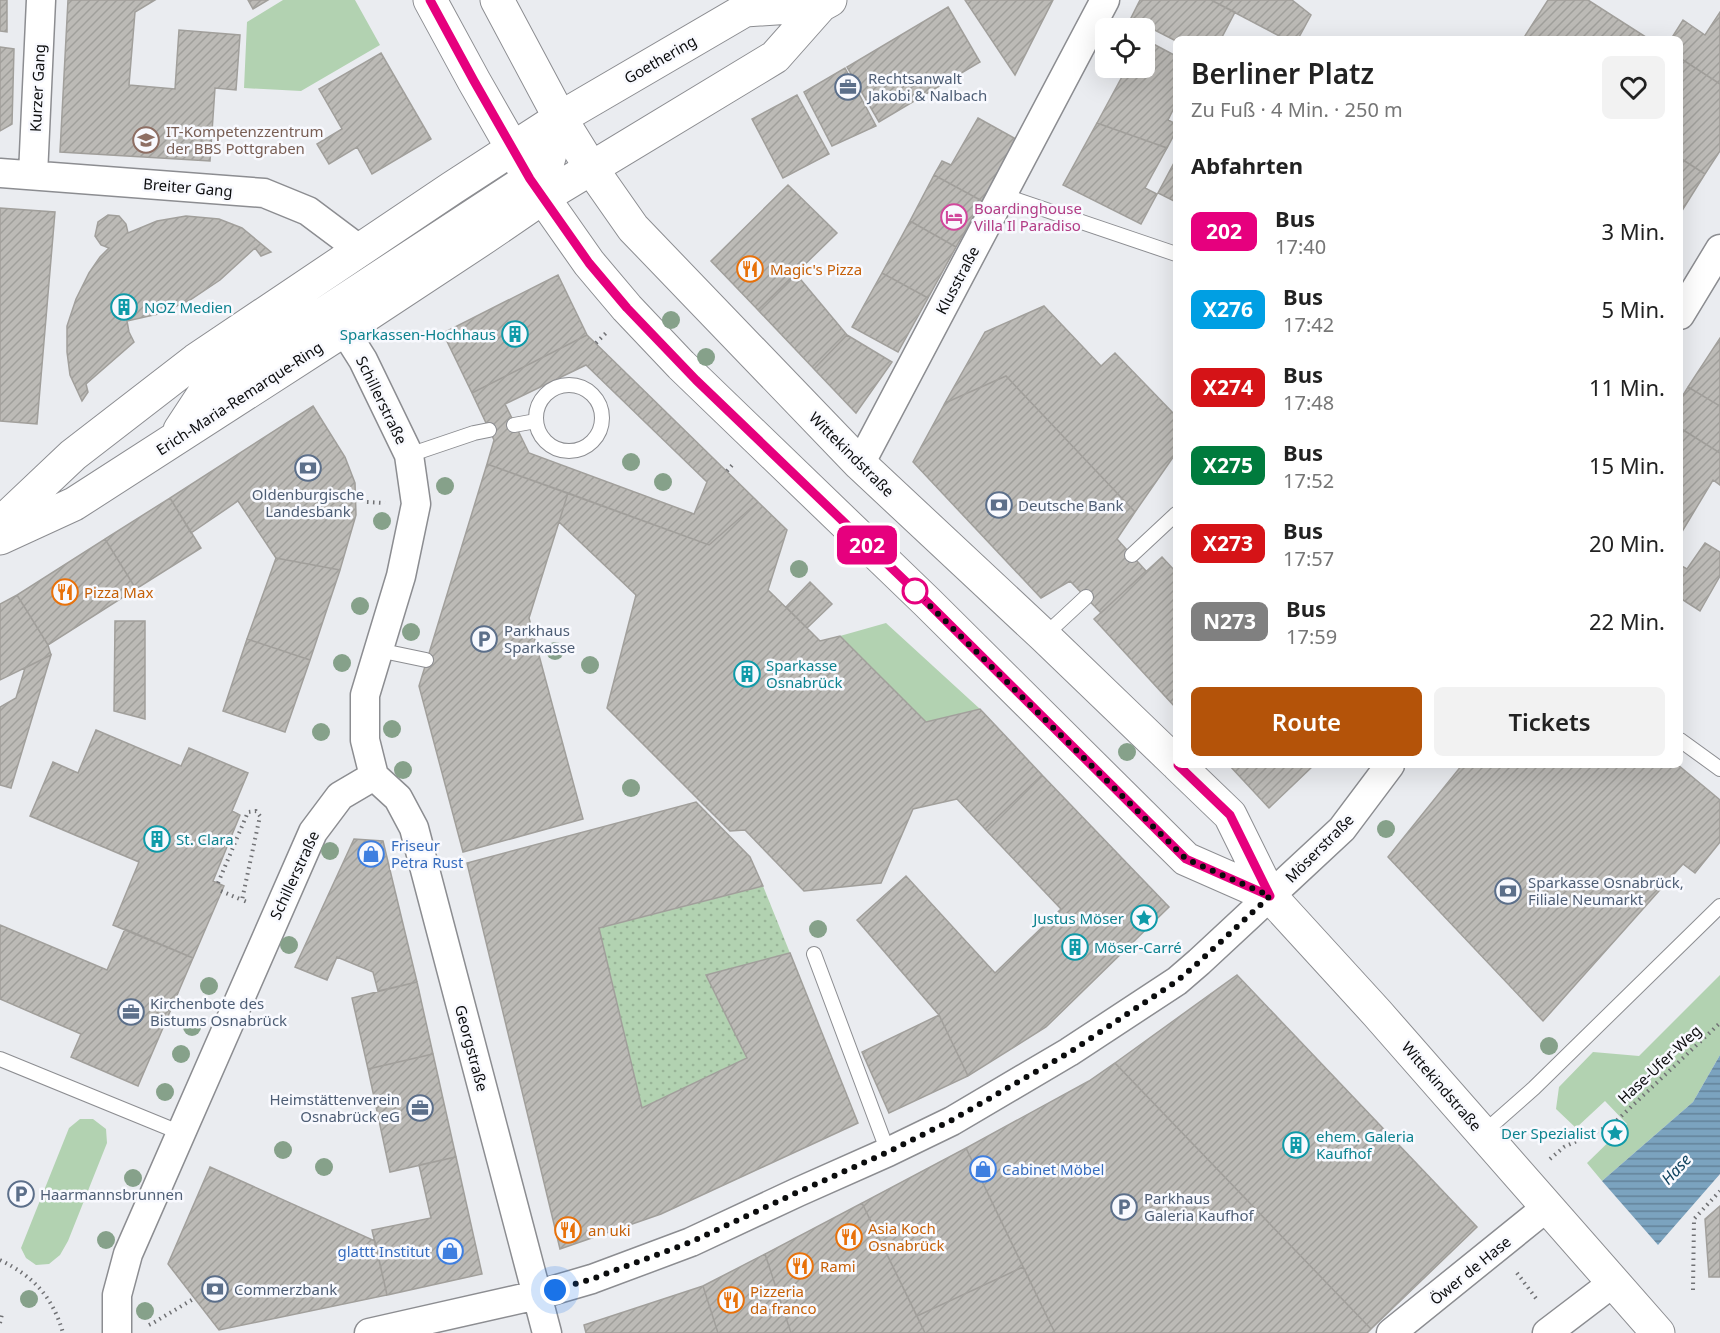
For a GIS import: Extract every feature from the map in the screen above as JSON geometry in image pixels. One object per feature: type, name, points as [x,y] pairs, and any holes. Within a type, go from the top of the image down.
[{"type":"main road","name":"Wittekindstraße","points":[[430,0],[536,188],[589,263],[627,308],[681,365],[927,602],[1186,859],[1270,896]]},
{"type":"main road","name":"Wittekindstraße","points":[[497,0],[560,118],[591,168],[633,228],[860,464],[1173,760]]},
{"type":"main road","name":"Goethering","points":[[513,150],[560,118],[742,5],[825,2]]},
{"type":"main road","name":"Goethering","points":[[591,168],[775,57],[825,2]]},
{"type":"main road","points":[[171,442],[205,392],[536,188],[546,168],[560,118]]},
{"type":"main road","points":[[0,524],[73,455],[196,360],[452,188],[513,150]]},
{"type":"main road","name":"Erich-Maria-Remarque-Ring","points":[[0,538],[74,504],[344,330],[485,237],[536,188],[591,168]]},
{"type":"main road","name":"Wittekindstraße","points":[[1181,768],[1230,815],[1270,896],[1377,1013],[1658,1333]]},
{"type":"street","name":"Kurzer Gang","points":[[33,175],[41,0]]},
{"type":"street","name":"Klusstraße","points":[[860,464],[1105,0]]},
{"type":"street","name":"Breiter Gang","points":[[0,173],[264,193],[308,211],[360,250]]},
{"type":"street","points":[[1684,301],[1720,249]]},
{"type":"street","name":"Schillerstraße","points":[[117,1333],[117,1295],[128,1254],[313,832],[340,796],[374,776],[365,740],[365,695],[401,576],[416,504],[409,455],[363,360],[344,330]]},
{"type":"street","name":"Möserstraße","points":[[369,1333],[537,1295],[592,1279],[691,1242],[888,1152],[952,1120],[1070,1052],[1167,987],[1199,962],[1342,829],[1388,768]]},
{"type":"street","name":"Georgstraße","points":[[374,776],[398,798],[414,828],[547,1333]]},
{"type":"street","name":"Öwer de Hase","points":[[1391,1333],[1547,1207]]},
{"type":"street","points":[[1547,1333],[1614,1282]]},
{"type":"lane","points":[[1002,195],[1173,253]]},
{"type":"lane","points":[[564,385],[586,389],[595,396],[603,417],[596,439],[577,451],[555,448],[539,432],[536,421],[538,406],[544,396],[564,385]]},
{"type":"lane","points":[[514,425],[536,421]]},
{"type":"lane","points":[[409,455],[489,430]]},
{"type":"lane","points":[[1132,555],[1173,519]]},
{"type":"lane","points":[[1044,636],[1086,597]]},
{"type":"lane","points":[[378,650],[426,660]]},
{"type":"lane","points":[[1683,742],[1720,769]]},
{"type":"lane","points":[[1483,1133],[1534,1088],[1720,906]]},
{"type":"lane","points":[[814,954],[888,1152]]},
{"type":"lane","points":[[0,1059],[181,1133]]},
{"type":"path","points":[[596,343],[606,332]]},
{"type":"path","points":[[727,471],[734,464]]},
{"type":"path","points":[[218,883],[248,812],[256,811],[260,816],[242,900]]},
{"type":"path","points":[[221,891],[254,905]]},
{"type":"path","name":"Hase-Ufer-Weg","points":[[1525,1182],[1564,1147],[1613,1124],[1720,1023]]},
{"type":"path","points":[[1693,1290],[1694,1219],[1720,1191]]},
{"type":"path","points":[[0,1260],[25,1274],[40,1288],[51,1305],[63,1333]]},
{"type":"path","points":[[117,1333],[153,1323],[195,1298]]},
{"type":"path","points":[[0,1323],[2,1314]]},
{"type":"green space","points":[[283,0],[355,0],[380,45],[301,91],[244,88],[247,22]]},
{"type":"green space","points":[[886,623],[980,709],[926,722],[840,636]]},
{"type":"green space","points":[[763,886],[790,953],[706,975],[747,1058],[642,1108],[599,928]]},
{"type":"green space","points":[[1720,975],[1720,1055],[1693,1102],[1602,1181],[1587,1163],[1627,1124],[1605,1101],[1576,1128],[1556,1109],[1559,1087],[1593,1052],[1639,1056]]},
{"type":"green space","points":[[80,1119],[93,1119],[106,1129],[107,1143],[68,1241],[60,1255],[49,1264],[36,1265],[26,1258],[21,1248],[69,1128]]},
{"type":"water","name":"Hase","points":[[1720,1055],[1720,1174],[1658,1245],[1602,1181],[1693,1102]]},
{"type":"building","points":[[0,0],[7,0],[7,32],[0,31]]},
{"type":"building","points":[[68,0],[155,0],[135,12],[129,85],[175,89],[179,30],[240,35],[236,90],[215,88],[210,161],[60,152]]},
{"type":"building","points":[[248,0],[268,0],[253,9]]},
{"type":"building","points":[[965,0],[1053,0],[1015,75]]},
{"type":"building","points":[[1140,0],[1211,0],[1235,12],[1223,36],[1173,36],[1173,39],[1155,30],[1155,18],[1131,18]]},
{"type":"building","points":[[1211,0],[1292,0],[1311,15],[1300,36],[1279,36]]},
{"type":"building","points":[[1548,0],[1588,0],[1644,36],[1525,36]]},
{"type":"building","points":[[948,7],[980,62],[879,122],[847,67]]},
{"type":"building","points":[[1720,12],[1720,84],[1683,60],[1683,36],[1673,36],[1683,20],[1705,35]]},
{"type":"building","points":[[1155,45],[1173,54],[1173,110],[1168,120],[1173,122],[1173,137],[1167,148],[1097,123],[1121,78],[1155,78]]},
{"type":"building","points":[[0,47],[14,49],[12,124],[0,131]]},
{"type":"building","points":[[381,53],[431,139],[372,174],[357,147],[329,164],[317,144],[342,129],[319,89]]},
{"type":"building","points":[[1683,60],[1720,84],[1720,151],[1705,174],[1683,160]]},
{"type":"building","points":[[845,68],[876,126],[832,146],[804,92]]},
{"type":"building","points":[[797,95],[829,154],[783,178],[752,119]]},
{"type":"building","points":[[978,118],[1016,139],[982,201],[934,175],[942,161],[951,165]]},
{"type":"building","points":[[1097,123],[1167,148],[1145,188],[1157,194],[1141,224],[1063,185]]},
{"type":"building","points":[[1683,160],[1705,174],[1683,209]]},
{"type":"building","points":[[1173,165],[1173,200],[1158,193]]},
{"type":"building","points":[[934,175],[982,201],[956,247],[910,221]]},
{"type":"building","points":[[788,185],[837,233],[758,310],[711,261]]},
{"type":"building","points":[[0,208],[55,212],[37,424],[0,421]]},
{"type":"building","name":"NOZ Medien","points":[[108,215],[119,216],[126,224],[128,233],[157,221],[186,216],[219,219],[242,228],[271,252],[261,256],[255,248],[220,280],[190,300],[158,314],[127,321],[134,342],[86,384],[88,392],[82,401],[70,375],[67,326],[76,299],[89,273],[109,248],[101,245],[95,236],[98,222]]},
{"type":"building","points":[[910,221],[956,247],[928,298],[882,273]]},
{"type":"building","points":[[882,273],[928,298],[898,352],[852,327]]},
{"type":"building","points":[[796,274],[847,335],[814,369],[758,310]]},
{"type":"building","name":"Sparkassen-Hochhaus","points":[[558,275],[587,335],[472,393],[443,333]]},
{"type":"building","points":[[1044,306],[1101,366],[1115,353],[1173,413],[1173,457],[1135,512],[1006,376],[945,403],[985,332]]},
{"type":"building","points":[[587,335],[758,502],[709,545],[487,464],[494,440],[472,393]],"holes":[[[586,365],[707,482],[694,514],[529,453],[505,404]]]},
{"type":"building","points":[[847,335],[892,362],[856,413],[814,369]]},
{"type":"building","points":[[1720,338],[1720,406],[1688,387]]},
{"type":"building","points":[[1006,376],[1135,512],[1117,539],[1146,571],[1101,613],[1070,581],[1041,598],[913,462],[945,403]]},
{"type":"building","points":[[1688,387],[1720,406],[1720,453],[1683,430],[1683,395]]},
{"type":"building","points":[[313,406],[345,457],[355,483],[356,515],[340,570],[276,558],[238,501],[191,533],[170,498]]},
{"type":"building","points":[[1683,430],[1720,453],[1720,485],[1713,480],[1683,530]]},
{"type":"building","name":"Parkhaus Sparkasse","points":[[487,464],[568,493],[529,618],[583,819],[463,852],[419,686]]},
{"type":"building","name":"Sparkasse Osnabrück","points":[[568,493],[709,545],[758,502],[787,530],[768,590],[820,641],[840,636],[926,722],[980,709],[1042,775],[985,829],[957,799],[913,809],[881,883],[804,891],[745,830],[730,831],[607,708],[636,595],[559,522]]},
{"type":"building","points":[[170,498],[201,548],[136,589],[105,539]]},
{"type":"building","points":[[105,539],[136,589],[48,645],[17,595]]},
{"type":"building","points":[[1705,543],[1720,552],[1720,576],[1700,611],[1683,600],[1683,567],[1687,569]]},
{"type":"building","points":[[1162,557],[1173,569],[1173,705],[1094,619]]},
{"type":"building","points":[[276,558],[340,570],[310,660],[247,639]]},
{"type":"building","points":[[810,582],[832,604],[807,628],[786,607]]},
{"type":"building","points":[[17,595],[48,645],[51,655],[0,680],[0,604]]},
{"type":"building","points":[[115,621],[145,621],[145,719],[114,711]]},
{"type":"building","points":[[247,639],[310,660],[285,732],[223,711]]},
{"type":"building","points":[[51,655],[11,788],[0,785],[0,707],[16,698],[25,668]]},
{"type":"building","name":"St. Clara","points":[[96,730],[181,766],[189,748],[248,773],[232,811],[240,815],[213,881],[224,886],[193,958],[113,925],[139,862],[30,816],[53,762],[78,773]]},
{"type":"building","points":[[1232,768],[1311,768],[1269,808]]},
{"type":"building","points":[[1460,768],[1682,768],[1720,800],[1720,842],[1695,873],[1683,864],[1543,1021],[1388,857]]},
{"type":"building","name":"Möser-Carré","points":[[1042,775],[1169,907],[1046,1027],[968,1076],[939,1015],[857,920],[906,876],[995,973],[1061,909],[985,829]]},
{"type":"building","points":[[696,802],[750,857],[763,886],[599,928],[642,1108],[747,1058],[706,975],[790,953],[858,1123],[661,1214],[560,1249],[467,863]]},
{"type":"building","points":[[354,839],[383,841],[417,982],[378,991],[373,972],[337,957],[327,980],[295,967]]},
{"type":"building","points":[[0,925],[107,970],[125,929],[193,958],[138,1086],[71,1057],[81,1034],[0,999]]},
{"type":"building","name":"ehem. Galeria Kaufhof","points":[[1237,975],[1477,1227],[1371,1329],[1115,1063]]},
{"type":"building","points":[[417,982],[433,1054],[368,1069],[352,998]]},
{"type":"building","points":[[939,1015],[968,1076],[889,1113],[862,1052]]},
{"type":"building","points":[[433,1054],[456,1157],[390,1172],[368,1069]]},
{"type":"building","name":"Parkhaus Galeria Kaufhof","points":[[1115,1063],[1371,1329],[1367,1333],[1055,1333],[966,1148],[1089,1081]]},
{"type":"building","points":[[966,1148],[1023,1267],[917,1316],[862,1203]]},
{"type":"building","points":[[456,1157],[482,1274],[387,1295],[372,1230],[431,1218],[419,1165]]},
{"type":"building","points":[[210,1167],[375,1241],[387,1295],[219,1330],[168,1264]]},
{"type":"building","points":[[862,1203],[925,1333],[791,1333],[765,1254]]},
{"type":"building","points":[[1720,1206],[1720,1277],[1709,1277],[1705,1219]]},
{"type":"building","points":[[765,1254],[791,1333],[718,1333],[703,1286]]},
{"type":"building","points":[[1023,1267],[1055,1333],[925,1333],[917,1316]]},
{"type":"building","points":[[703,1286],[718,1333],[586,1333],[584,1325]]},
{"type":"bus line","name":"202","points":[[430,0],[542,198],[589,263],[627,308],[696,380],[927,602],[1186,859],[1270,896],[1230,815],[1181,768]]},
{"type":"place","name":"Rechtsanwalt Jakobi & Nalbach","points":[[848,87]]},
{"type":"place","name":"IT-Kompetenzzentrum der BBS Pottgraben","points":[[146,140]]},
{"type":"place","name":"Boardinghouse Villa Il Paradiso","points":[[954,217]]},
{"type":"place","name":"Magic's Pizza","points":[[750,269]]},
{"type":"place","name":"NOZ Medien","points":[[124,307]]},
{"type":"place","name":"Sparkassen-Hochhaus","points":[[515,334]]},
{"type":"place","name":"Oldenburgische Landesbank","points":[[308,468]]},
{"type":"place","name":"Deutsche Bank","points":[[999,505]]},
{"type":"place","name":"Pizza Max","points":[[65,592]]},
{"type":"place","name":"Parkhaus Sparkasse","points":[[484,639]]},
{"type":"place","name":"Sparkasse Osnabrück","points":[[747,674]]},
{"type":"place","name":"St. Clara","points":[[157,839]]},
{"type":"place","name":"Friseur Petra Rust","points":[[371,854]]},
{"type":"place","name":"Sparkasse Osnabrück, Filiale Neumarkt","points":[[1508,891]]},
{"type":"place","name":"Justus Möser","points":[[1144,918]]},
{"type":"place","name":"Möser-Carré","points":[[1075,947]]},
{"type":"place","name":"Kirchenbote des Bistums Osnabrück","points":[[131,1012]]},
{"type":"place","name":"Heimstättenverein Osnabrück eG","points":[[420,1108]]},
{"type":"place","name":"Der Spezialist","points":[[1615,1133]]},
{"type":"place","name":"ehem. Galeria Kaufhof","points":[[1296,1145]]},
{"type":"place","name":"Cabinet Möbel","points":[[983,1169]]},
{"type":"place","name":"Haarmannsbrunnen","points":[[21,1194]]},
{"type":"place","name":"Parkhaus Galeria Kaufhof","points":[[1124,1207]]},
{"type":"place","name":"an uki","points":[[568,1230]]},
{"type":"place","name":"Asia Koch Osnabrück","points":[[849,1237]]},
{"type":"place","name":"glattt Institut","points":[[450,1251]]},
{"type":"place","name":"Rami","points":[[800,1266]]},
{"type":"place","name":"Commerzbank","points":[[215,1289]]},
{"type":"place","name":"Pizzeria da franco","points":[[731,1300]]},
{"type":"route","points":[[555,1290],[592,1279],[691,1242],[888,1152],[952,1120],[1070,1052],[1177,981],[1270,896],[1186,859],[915,591]]}]
